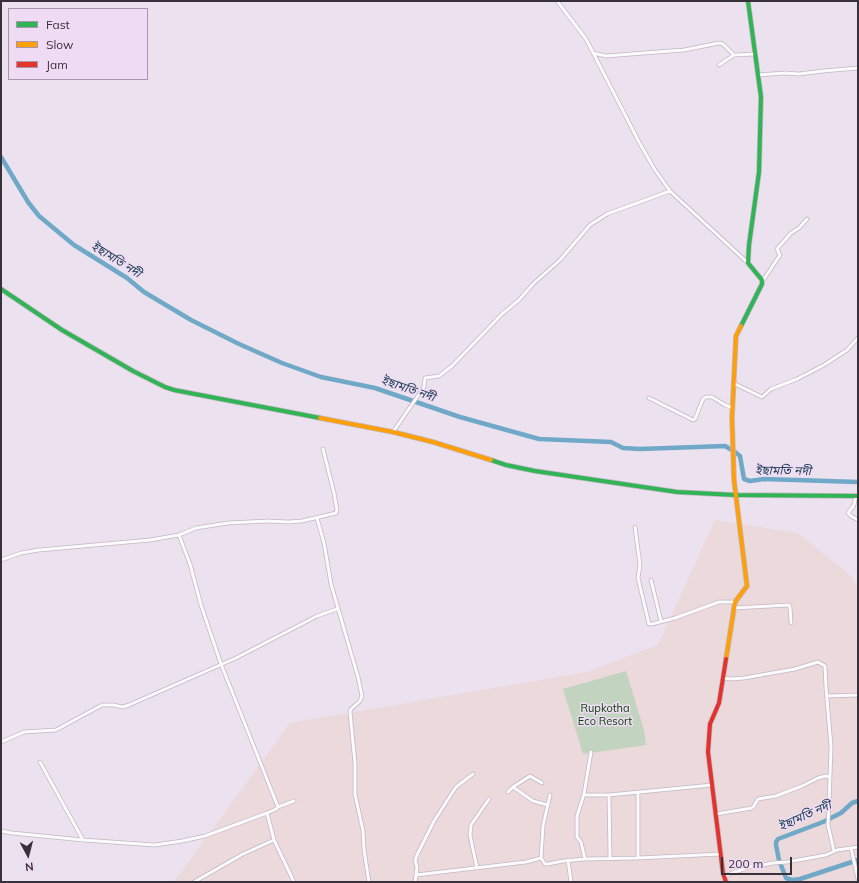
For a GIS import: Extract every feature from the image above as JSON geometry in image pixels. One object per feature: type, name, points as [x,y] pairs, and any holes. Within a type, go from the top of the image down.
[{"type":"street","points":[[557,1],[586,39],[639,142],[655,170],[670,191],[748,263],[762,282]]},
{"type":"street","points":[[748,1],[761,98],[759,172],[748,263]]},
{"type":"street","points":[[593,53],[606,56],[684,50],[719,43],[723,44],[734,54]]},
{"type":"street","points":[[720,65],[734,54],[755,54]]},
{"type":"street","points":[[758,76],[781,73],[799,74],[858,68]]},
{"type":"street","points":[[392,432],[420,394],[424,387],[425,378],[439,376],[452,366],[502,314],[560,260],[590,225],[607,214],[670,191]]},
{"type":"street","points":[[726,882],[708,752],[710,724],[719,703],[735,602],[747,588],[735,495],[733,467],[732,418],[738,332],[761,287],[762,282],[780,255],[777,249],[791,233],[807,219]]},
{"type":"street","points":[[1,289],[62,330],[165,387],[174,390],[392,432],[433,442],[506,465],[530,470],[670,491],[735,495],[857,496],[854,506],[848,513],[858,520]]},
{"type":"street","points":[[734,384],[761,397],[771,389],[824,365],[847,350],[858,338]]},
{"type":"street","points":[[649,398],[693,420],[695,419],[703,399],[706,397],[712,397],[733,408]]},
{"type":"street","points":[[1,560],[21,553],[39,550],[150,540],[179,535],[196,528],[228,523],[268,521],[288,522],[318,518],[338,512],[323,449]]},
{"type":"street","points":[[318,518],[337,609],[358,676],[362,696],[360,701],[352,708],[350,712],[355,762],[356,794],[363,832],[369,882]]},
{"type":"street","points":[[636,527],[640,565],[638,578],[648,622],[650,624],[675,618],[718,602],[735,602]]},
{"type":"street","points":[[179,535],[221,664],[278,807]]},
{"type":"street","points":[[651,580],[661,621]]},
{"type":"street","points":[[734,608],[788,604],[790,607],[790,623]]},
{"type":"street","points":[[1,742],[24,732],[56,730],[102,705],[123,707],[129,706],[221,664],[317,616],[337,609]]},
{"type":"street","points":[[724,678],[744,678],[795,669],[820,662],[825,666],[830,746],[828,825],[834,850]]},
{"type":"street","points":[[827,696],[858,695]]},
{"type":"street","points":[[585,858],[581,842],[578,837],[577,816],[584,794],[591,752]]},
{"type":"street","points":[[40,762],[83,840]]},
{"type":"street","points":[[415,882],[417,867],[415,861],[434,821],[456,787],[473,774]]},
{"type":"street","points":[[508,792],[530,776],[542,783]]},
{"type":"street","points":[[716,814],[752,808],[758,799],[776,796],[818,778],[826,776],[830,777]]},
{"type":"street","points":[[584,794],[609,795],[712,784]]},
{"type":"street","points":[[513,787],[533,801],[548,805]]},
{"type":"street","points":[[638,792],[638,858]]},
{"type":"street","points":[[550,795],[543,826],[541,858],[545,864],[585,858],[638,858],[721,854]]},
{"type":"street","points":[[609,795],[610,858]]},
{"type":"street","points":[[477,868],[470,835],[471,825],[489,799]]},
{"type":"street","points":[[1,830],[12,833],[147,846],[205,836],[267,813],[294,801]]},
{"type":"street","points":[[267,813],[274,840],[294,882]]},
{"type":"street","points":[[194,882],[227,862],[274,840]]},
{"type":"street","points":[[724,876],[755,865],[787,862],[826,855],[834,850],[858,847]]},
{"type":"street","points":[[851,848],[858,878]]},
{"type":"street","points":[[416,875],[526,862],[541,858]]},
{"type":"street","points":[[568,860],[571,882]]},
{"type":"shaded area","points":[[715,520],[798,533],[851,576],[858,588],[858,882],[174,882],[290,723],[587,672],[658,645]]},
{"type":"green space","name":"Rupkotha Eco Resort","points":[[626,671],[644,730],[646,745],[583,754],[563,689]]},
{"type":"waterway","name":"ইছামতি নদী","points":[[1,157],[28,202],[39,216],[74,245],[127,278],[144,292],[191,320],[282,363],[321,377],[375,388],[460,417],[539,439],[611,442],[623,448],[640,449],[725,446],[740,456],[744,479],[750,481],[764,479],[858,482]]},
{"type":"waterway","name":"ইছামতি নদী","points":[[858,801],[852,803],[841,813],[823,822],[778,839],[776,842],[779,860],[786,878],[792,880],[800,879],[858,860]]},
{"type":"traffic: fast","points":[[741,326],[762,284],[762,280],[748,263],[759,172],[761,97],[748,1]]},
{"type":"traffic: fast","points":[[1,289],[62,330],[133,371],[165,387],[320,418]]},
{"type":"traffic: fast","points":[[491,460],[506,465],[535,471],[677,492],[735,495],[858,496]]},
{"type":"traffic: slow","points":[[726,659],[735,602],[747,586],[734,480],[732,418],[736,336],[741,326]]},
{"type":"traffic: slow","points":[[320,418],[393,432],[433,442],[491,460]]},
{"type":"traffic: jam","points":[[726,659],[719,703],[710,724],[708,752],[723,873],[726,882]]}]
